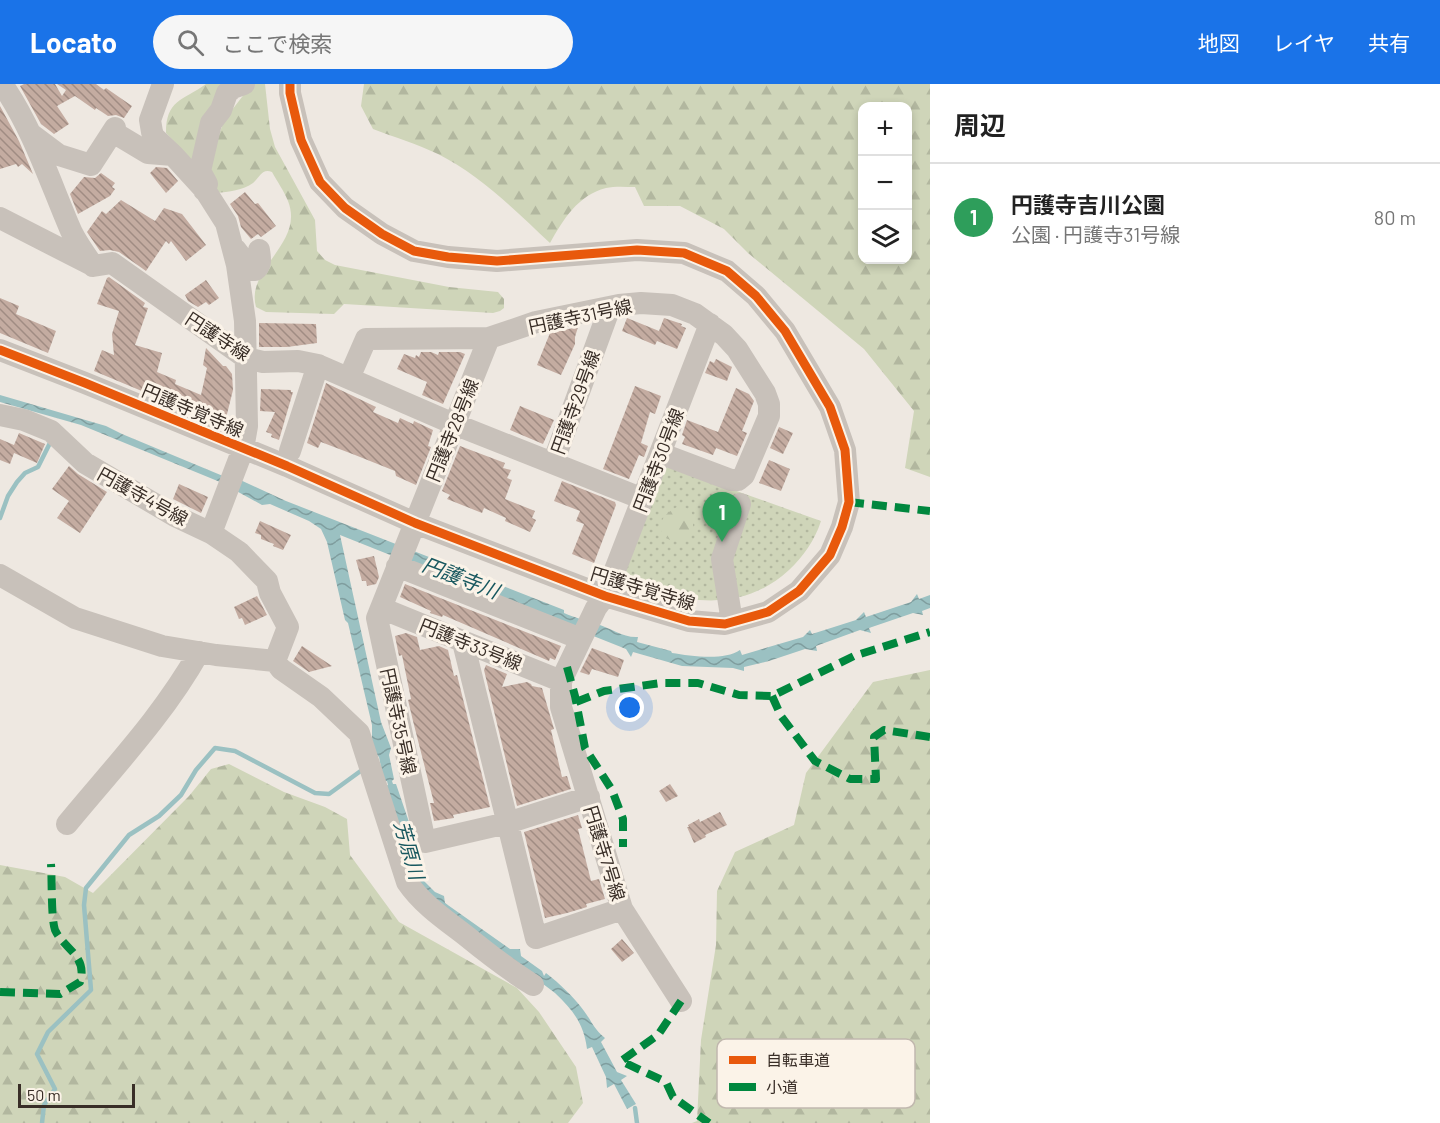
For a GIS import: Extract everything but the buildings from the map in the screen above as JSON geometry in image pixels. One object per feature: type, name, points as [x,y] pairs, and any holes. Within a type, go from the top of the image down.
[{"type":"street","name":"円護寺4号線","points":[[0,415],[24,420],[51,431],[85,463],[175,516],[211,533],[243,448],[247,426],[245,321],[237,265],[226,224],[204,190],[173,154],[154,137],[150,126],[163,84]]},
{"type":"street","points":[[204,190],[207,184],[200,171],[211,123],[221,110],[228,93],[233,88],[244,84]]},
{"type":"street","name":"円護寺覚寺線","points":[[0,350],[243,448],[412,529],[600,602],[689,621],[725,624],[768,612],[800,591],[830,555],[849,502],[844,450],[830,407],[785,331],[756,296],[727,271],[684,254],[637,250],[497,261],[448,257],[414,251],[382,234],[345,208],[320,182],[301,140],[290,84]]},
{"type":"street","points":[[12,96],[63,208],[69,228],[93,266]]},
{"type":"street","points":[[29,134],[59,154],[91,165],[114,130],[148,153],[173,154]]},
{"type":"street","points":[[0,218],[93,266]]},
{"type":"street","points":[[232,248],[238,251],[250,270],[259,267],[259,250]]},
{"type":"street","name":"円護寺線","points":[[93,266],[112,263],[246,358],[263,362],[298,361],[318,365],[454,424],[643,499]]},
{"type":"street","name":"円護寺31号線","points":[[349,378],[366,339],[489,338],[536,322],[610,307],[641,303],[672,305],[695,314],[710,324],[737,349],[765,393],[769,404],[769,416],[744,475],[738,480],[730,480],[662,453]]},
{"type":"street","name":"円護寺29号線","points":[[553,463],[610,307]]},
{"type":"street","name":"円護寺30号線","points":[[600,602],[662,453],[710,324]]},
{"type":"street","name":"円護寺28号線","points":[[412,529],[489,338]]},
{"type":"street","points":[[290,451],[318,365]]},
{"type":"street","points":[[732,622],[722,559],[740,504]]},
{"type":"street","name":"円護寺35号線","points":[[412,529],[377,618],[425,842],[507,823]]},
{"type":"street","points":[[211,533],[239,552],[267,581],[270,593],[288,627],[275,661]]},
{"type":"street","points":[[397,566],[582,637]]},
{"type":"street","points":[[0,575],[75,618],[162,646],[275,661],[281,669],[321,697],[359,734],[407,882],[414,893],[439,915],[533,985]]},
{"type":"street","name":"円護寺7号線","points":[[463,642],[536,938],[622,909],[561,707],[561,681],[600,602]]},
{"type":"street","name":"円護寺33号線","points":[[381,608],[561,681]]},
{"type":"street","points":[[66,824],[158,714],[199,652]]},
{"type":"street","points":[[507,823],[588,797]]},
{"type":"street","points":[[622,909],[681,1001]]},
{"type":"green space","points":[[206,84],[232,84],[195,164],[166,133],[167,122],[172,107],[177,102]]},
{"type":"green space","points":[[252,84],[265,84],[270,129],[275,147],[315,220],[317,251],[325,260],[335,265],[449,287],[498,292],[504,299],[504,308],[493,313],[344,304],[334,314],[266,312],[256,307],[255,293],[259,280],[289,230],[291,216],[288,201],[272,172],[269,171],[263,172],[253,183],[245,187],[216,193],[208,161],[225,119]]},
{"type":"green space","points":[[364,84],[930,84],[930,477],[905,468],[914,411],[864,349],[748,253],[724,229],[680,206],[644,206],[635,187],[613,187],[596,191],[579,202],[566,217],[550,243],[497,194],[468,172],[438,154],[373,129],[361,106]]},
{"type":"green space","points":[[672,466],[821,521],[808,548],[794,565],[769,585],[748,595],[727,599],[683,598],[616,578],[660,471]]},
{"type":"green space","points":[[677,507],[684,507],[691,511],[693,517],[693,534],[678,541],[663,536],[661,531],[661,523],[665,516]]},
{"type":"green space","points":[[930,670],[930,1123],[692,1123],[697,1121],[701,1040],[716,945],[717,891],[735,852],[794,825],[806,773],[873,682]]},
{"type":"green space","points":[[229,764],[284,792],[325,807],[347,819],[350,855],[399,922],[517,988],[539,1012],[576,1067],[583,1103],[568,1123],[0,1123],[0,865],[65,877],[93,893],[189,796],[211,769]]},
{"type":"water","name":"円護寺川","points":[[0,395],[106,426],[223,476],[236,478],[286,501],[564,610],[564,613],[568,615],[622,634],[638,637],[637,642],[672,653],[716,657],[740,650],[742,655],[803,637],[810,630],[812,634],[856,620],[864,612],[866,617],[911,602],[917,594],[919,599],[930,595],[930,608],[922,611],[923,615],[913,613],[869,628],[871,633],[860,630],[816,646],[817,651],[805,649],[744,667],[744,671],[733,668],[682,666],[633,652],[631,657],[626,649],[340,535],[381,722],[391,748],[389,755],[394,779],[392,781],[396,784],[410,825],[407,835],[420,877],[435,892],[444,896],[445,903],[510,949],[520,949],[521,956],[542,971],[544,976],[546,973],[551,977],[576,1001],[605,1038],[601,1042],[617,1072],[627,1076],[621,1080],[636,1104],[627,1109],[614,1084],[607,1088],[606,1077],[592,1047],[587,1049],[580,1025],[561,999],[412,885],[385,786],[388,785],[387,781],[384,782],[379,757],[372,750],[372,725],[327,542],[321,529],[309,521],[270,504],[262,505],[220,482],[81,425],[0,402]]},
{"type":"waterway","points":[[0,518],[8,496],[17,482],[25,473],[38,467],[51,441]]},
{"type":"waterway","points":[[42,1123],[44,1105],[55,1089],[37,1054],[48,1032],[91,990],[84,905],[86,888],[129,835],[159,816],[181,795],[196,770],[215,748],[235,751],[315,793],[329,794],[362,770]]},
{"type":"waterway","name":"芳原川","points":[[635,1108],[637,1123]]},
{"type":"marked path","points":[[849,502],[930,511]]},
{"type":"marked path","points":[[576,702],[604,691],[661,683],[698,683],[739,695],[772,696],[854,656],[930,632]]},
{"type":"marked path","points":[[567,667],[585,748],[612,790],[623,819],[623,847]]},
{"type":"marked path","points":[[772,696],[781,716],[815,761],[850,779],[876,779],[874,737],[884,730],[930,737]]},
{"type":"marked path","points":[[0,992],[60,994],[80,982],[82,973],[78,959],[55,930],[51,864]]},
{"type":"marked path","points":[[681,1001],[658,1035],[621,1061],[666,1082],[673,1097],[709,1123]]},
{"type":"cycle path","points":[[0,350],[287,466],[415,523],[605,596],[689,621],[725,624],[768,612],[799,591],[830,555],[842,527],[849,502],[845,450],[830,407],[785,331],[756,296],[727,271],[684,253],[637,250],[497,261],[448,257],[414,251],[382,234],[345,208],[320,182],[301,140],[290,84]]},
{"type":"place","name":"円護寺吉川公園","points":[[722,542]]}]
